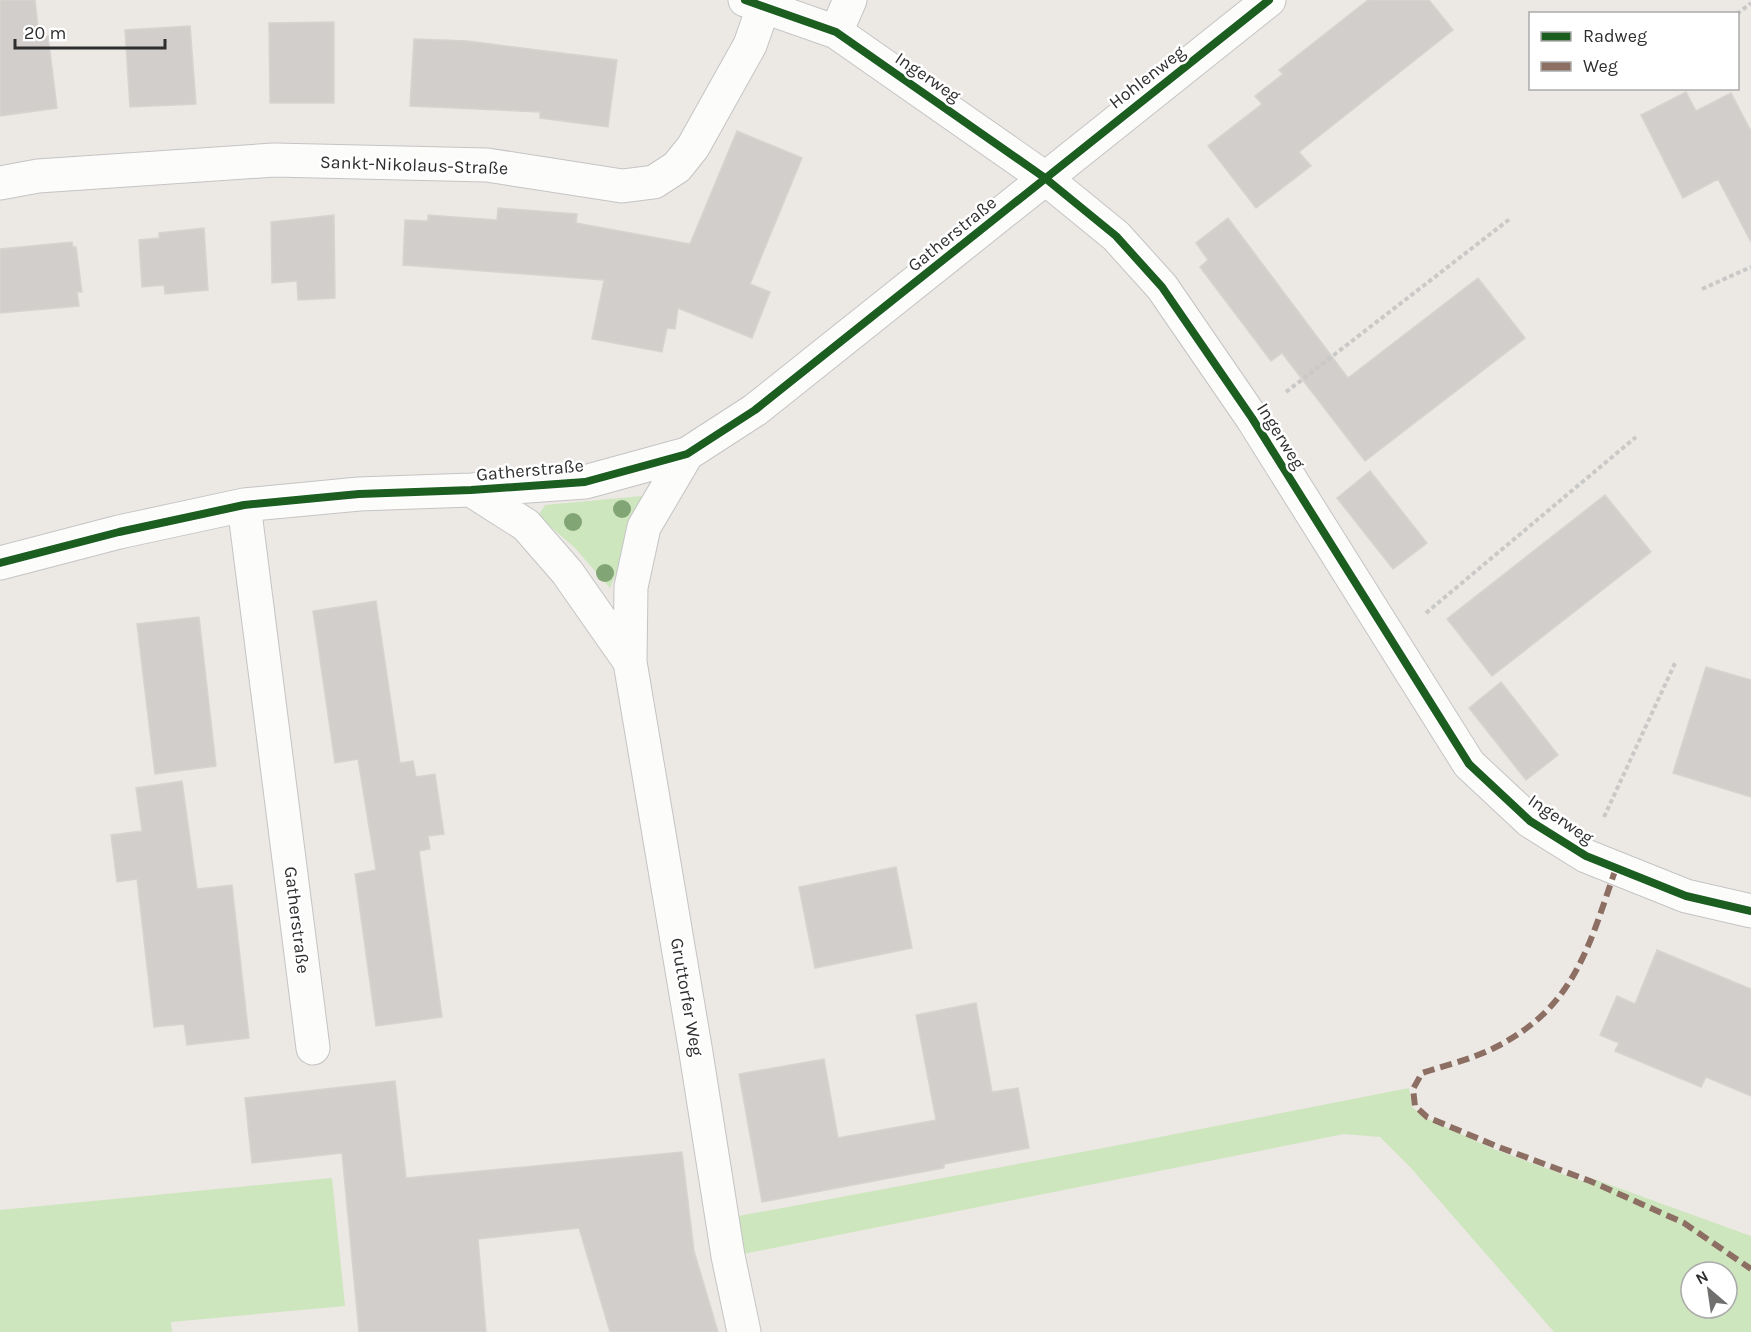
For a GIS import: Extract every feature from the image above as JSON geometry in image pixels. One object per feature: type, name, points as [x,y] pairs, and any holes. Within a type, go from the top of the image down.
[{"type":"street","points":[[836,32],[850,0]]},
{"type":"street","name":"Hohlenweg","points":[[1044,178],[1269,0]]},
{"type":"street","name":"Ingerweg","points":[[754,4],[836,32],[1044,178],[1116,236],[1162,287],[1252,418],[1469,764],[1530,821],[1586,856],[1686,896],[1751,911]]},
{"type":"street","name":"Sankt-Nikolaus-Straße","points":[[0,183],[38,176],[274,160],[487,165],[622,186],[654,182],[676,167],[693,147],[750,45],[754,4]]},
{"type":"street","name":"Gatherstraße","points":[[0,563],[119,532],[244,505],[359,494],[471,490],[585,482],[687,454],[755,410],[1044,178]]},
{"type":"street","name":"Gruttorfer Weg","points":[[687,454],[644,527],[631,587],[630,662],[728,1256],[744,1332]]},
{"type":"street","name":"Gruttorfer Weg","points":[[471,490],[526,525],[567,572],[630,662]]},
{"type":"street","name":"Gatherstraße","points":[[244,505],[313,1048]]},
{"type":"path","points":[[1739,12],[1751,3]]},
{"type":"path","points":[[1702,289],[1751,267]]},
{"type":"path","points":[[1391,642],[1636,437]]},
{"type":"green space","points":[[642,496],[649,504],[636,526],[610,588],[574,547],[538,516],[545,505]]},
{"type":"green space","points":[[1409,1088],[1412,1107],[1428,1119],[1496,1150],[1590,1184],[1591,1178],[1751,1236],[1751,1332],[1554,1332],[1411,1168],[1380,1137],[1344,1134],[733,1256],[728,1218]]},
{"type":"green space","points":[[332,1178],[345,1306],[171,1322],[172,1332],[0,1332],[0,1210]]},
{"type":"building","points":[[0,0],[35,0],[39,37],[48,36],[57,108],[0,116]]},
{"type":"building","points":[[1368,0],[1429,0],[1453,30],[1299,152],[1311,166],[1256,208],[1208,146],[1262,104],[1255,96],[1283,74],[1279,70]]},
{"type":"building","points":[[334,22],[334,103],[270,103],[269,23]]},
{"type":"building","points":[[190,26],[196,104],[130,107],[125,30]]},
{"type":"building","points":[[414,39],[467,41],[617,60],[608,127],[540,118],[540,112],[410,106]]},
{"type":"building","points":[[1686,92],[1696,111],[1731,93],[1751,131],[1751,242],[1718,179],[1683,198],[1641,115]]},
{"type":"building","points":[[737,131],[802,158],[750,284],[770,292],[752,338],[678,308],[675,329],[667,328],[662,352],[592,339],[604,280],[403,265],[405,220],[428,221],[428,215],[497,220],[498,208],[577,214],[576,223],[690,244]]},
{"type":"building","points":[[334,215],[335,298],[298,300],[297,281],[272,283],[271,222]]},
{"type":"building","points":[[1228,218],[1348,378],[1478,278],[1525,338],[1365,461],[1282,353],[1271,361],[1200,267],[1208,260],[1196,243]]},
{"type":"building","points":[[204,228],[208,290],[165,294],[164,285],[142,287],[139,240],[159,238],[159,233]]},
{"type":"building","points":[[72,242],[73,247],[76,247],[82,292],[77,292],[79,306],[0,313],[0,249]]},
{"type":"building","points":[[1370,471],[1427,543],[1393,569],[1337,498]]},
{"type":"building","points":[[1605,495],[1651,552],[1492,676],[1447,619]]},
{"type":"building","points":[[376,601],[400,763],[413,761],[416,777],[435,774],[444,834],[428,836],[430,849],[419,851],[442,1017],[376,1026],[355,874],[376,870],[358,759],[335,763],[313,611]]},
{"type":"building","points":[[199,617],[216,766],[155,774],[137,624]]},
{"type":"building","points":[[1706,667],[1751,680],[1751,797],[1673,773]]},
{"type":"building","points":[[1501,682],[1558,755],[1526,780],[1469,708]]},
{"type":"building","points":[[182,781],[197,889],[232,885],[249,1038],[187,1045],[184,1024],[154,1027],[137,879],[117,882],[111,835],[142,831],[136,788]]},
{"type":"building","points":[[896,867],[912,948],[815,968],[799,887]]},
{"type":"building","points":[[1657,950],[1751,989],[1751,1096],[1706,1077],[1701,1087],[1615,1051],[1619,1043],[1600,1035],[1617,996],[1635,1004]]},
{"type":"building","points":[[976,1003],[992,1092],[1018,1088],[1029,1148],[944,1164],[944,1168],[762,1202],[739,1074],[824,1059],[838,1138],[936,1120],[916,1015]]},
{"type":"building","points":[[395,1081],[406,1178],[682,1152],[694,1251],[718,1332],[610,1332],[579,1228],[478,1239],[486,1332],[359,1332],[342,1153],[252,1163],[245,1098]]},
{"type":"marked path","points":[[1616,868],[1587,948],[1576,972],[1562,993],[1523,1031],[1496,1047],[1422,1073],[1413,1089],[1415,1106],[1427,1117],[1590,1181],[1684,1223],[1751,1269]]},
{"type":"cycle path","points":[[745,0],[836,32],[1045,178],[1116,236],[1162,287],[1252,418],[1469,764],[1530,821],[1586,856],[1686,896],[1751,911]]},
{"type":"cycle path","points":[[0,563],[119,532],[244,505],[359,494],[471,490],[585,482],[687,454],[755,410],[1269,0]]}]
